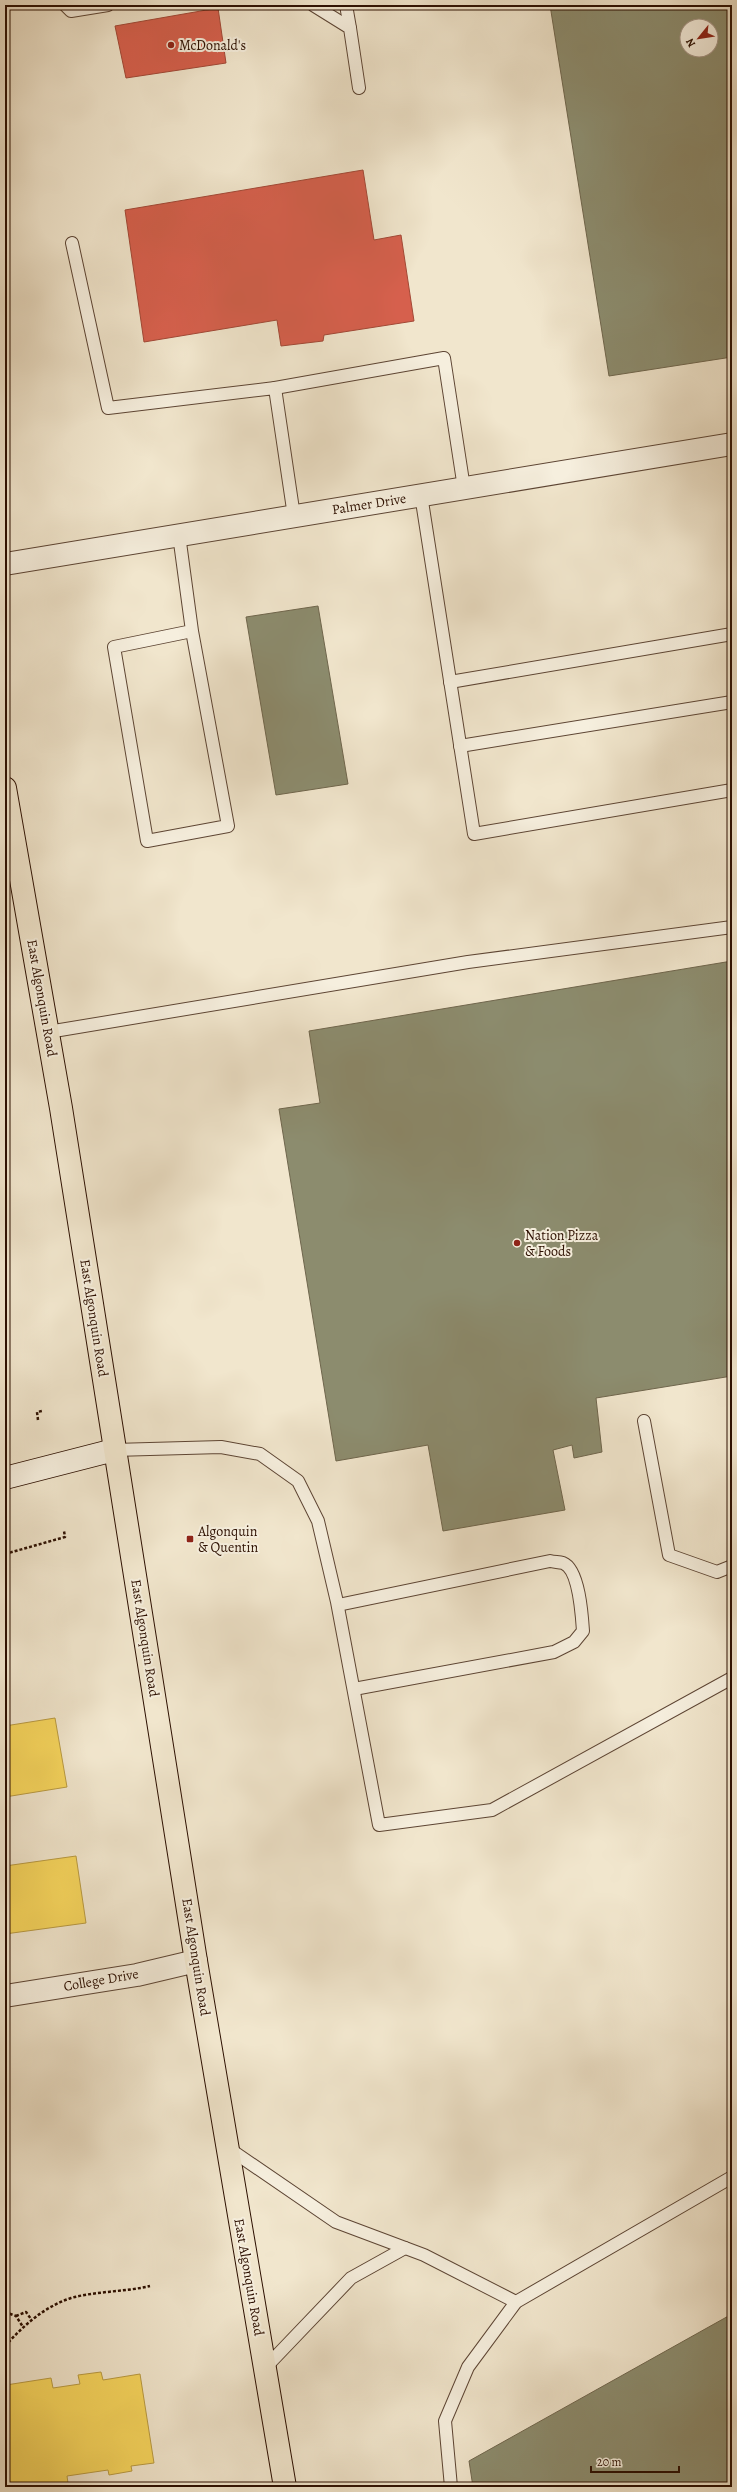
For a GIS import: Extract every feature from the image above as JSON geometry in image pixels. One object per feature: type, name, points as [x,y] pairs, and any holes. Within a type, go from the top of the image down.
[{"type":"main road","name":"East Algonquin Road","points":[[5,788],[48,1032],[196,1961],[285,2487]]},
{"type":"street","name":"Palmer Drive","points":[[5,564],[732,444]]},
{"type":"street","points":[[5,1478],[114,1450]]},
{"type":"street","name":"College Drive","points":[[5,1996],[137,1975],[196,1961]]},
{"type":"lane","points":[[66,5],[71,11],[108,5]]},
{"type":"lane","points":[[313,5],[350,28]]},
{"type":"lane","points":[[346,5],[359,88]]},
{"type":"lane","points":[[72,243],[108,408],[275,388],[444,358],[464,488]]},
{"type":"lane","points":[[275,388],[294,516]]},
{"type":"lane","points":[[421,495],[474,834],[732,790]]},
{"type":"lane","points":[[179,535],[192,632],[228,826],[147,841],[114,647],[192,632]]},
{"type":"lane","points":[[450,682],[732,634]]},
{"type":"lane","points":[[460,746],[732,702]]},
{"type":"lane","points":[[48,1032],[468,962],[732,927]]},
{"type":"lane","points":[[644,1421],[669,1555],[717,1572],[732,1566]]},
{"type":"lane","points":[[114,1450],[221,1447],[260,1454],[298,1481],[315,1514],[338,1605],[379,1825],[492,1810],[732,1678]]},
{"type":"lane","points":[[338,1605],[550,1561],[563,1563],[571,1571],[582,1610],[583,1631],[574,1642],[554,1652],[354,1689]]},
{"type":"lane","points":[[228,2148],[336,2222],[424,2255],[516,2302]]},
{"type":"lane","points":[[451,2487],[445,2421],[468,2367],[516,2302],[732,2177]]},
{"type":"lane","points":[[265,2368],[351,2278],[405,2248]]},
{"type":"path","points":[[38,1420],[37,1412],[42,1411]]},
{"type":"path","points":[[5,1554],[65,1537],[64,1531]]},
{"type":"path","points":[[5,2346],[31,2319],[72,2298],[150,2286]]},
{"type":"path","points":[[5,2312],[16,2316],[23,2327]]},
{"type":"path","points":[[16,2316],[26,2312],[31,2319]]},
{"type":"building: Homes","points":[[55,1718],[67,1787],[5,1797],[5,1726]]},
{"type":"building: Homes","points":[[76,1856],[86,1923],[5,1934],[5,1866]]},
{"type":"building: Homes","points":[[101,2372],[103,2380],[140,2374],[154,2463],[131,2466],[132,2471],[109,2475],[108,2470],[67,2476],[68,2483],[43,2487],[22,2487],[21,2483],[5,2486],[6,2385],[51,2378],[53,2388],[80,2384],[78,2375]]},
{"type":"building: Shops","name":"McDonald's","points":[[218,8],[226,63],[126,78],[115,26]]},
{"type":"building: Shops","points":[[363,170],[374,240],[401,235],[414,321],[324,335],[323,341],[281,346],[277,320],[144,342],[125,210]]},
{"type":"building: Industry","points":[[550,5],[732,5],[732,357],[609,376]]},
{"type":"building: Industry","points":[[318,606],[348,784],[276,795],[246,617]]},
{"type":"building: Industry","name":"Nation Pizza & Foods","points":[[732,961],[732,1376],[596,1398],[602,1452],[574,1458],[572,1445],[553,1450],[565,1510],[443,1531],[428,1445],[336,1461],[279,1109],[320,1103],[309,1031]]},
{"type":"building: Industry","points":[[732,2314],[732,2487],[473,2487],[469,2461]]},
{"type":"place","name":"McDonald's","points":[[171,45]]},
{"type":"place","name":"Nation Pizza & Foods","points":[[517,1243]]},
{"type":"place","name":"Algonquin & Quentin","points":[[190,1539]]}]
